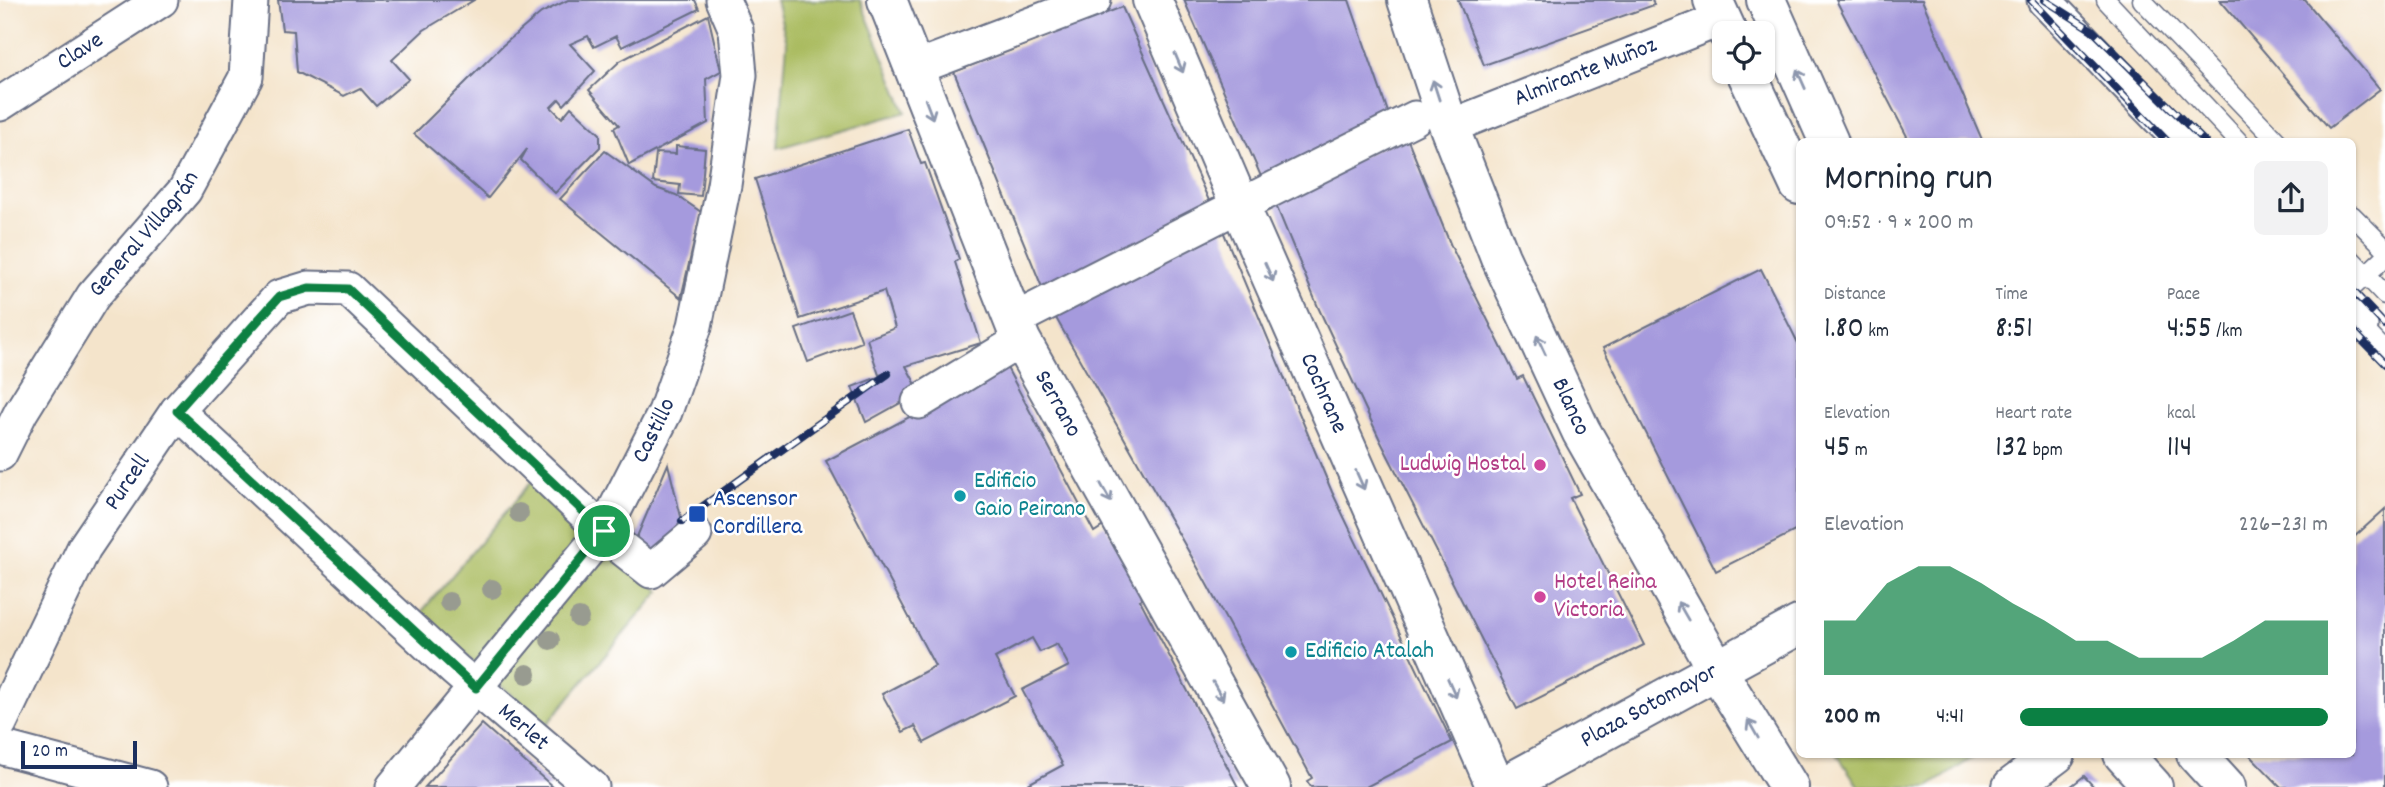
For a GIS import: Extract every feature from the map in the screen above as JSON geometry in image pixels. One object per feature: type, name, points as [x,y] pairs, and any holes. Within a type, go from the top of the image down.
[{"type":"main road","name":"Serrano","points":[[887,0],[1016,331],[1272,787]]},
{"type":"main road","name":"Cochrane","points":[[1152,0],[1496,787]]},
{"type":"main road","name":"Blanco","points":[[1407,0],[1432,122],[1500,257],[1581,431],[1717,670],[1789,787]]},
{"type":"main road","points":[[1766,0],[1827,138]]},
{"type":"main road","points":[[1752,84],[1796,179]]},
{"type":"main road","name":"Plaza Sotomayor","points":[[1502,787],[1796,627]]},
{"type":"main road","points":[[2012,787],[2051,758]]},
{"type":"main road","points":[[2127,758],[2153,787]]},
{"type":"main road","points":[[2200,758],[2225,787]]},
{"type":"street","name":"Clave","points":[[0,104],[161,0]]},
{"type":"street","name":"General Villagrán","points":[[0,454],[21,412],[93,296],[185,190],[246,77],[251,0]]},
{"type":"street","name":"Castillo","points":[[393,787],[604,531],[665,412],[695,326],[724,185],[740,75],[736,30],[723,0]]},
{"type":"street","points":[[913,69],[1094,0]]},
{"type":"street","points":[[2045,0],[2178,138]]},
{"type":"street","name":"Almirante Muñoz","points":[[1257,197],[1432,122],[1721,17]]},
{"type":"street","points":[[919,402],[1016,331],[1222,214]]},
{"type":"street","name":"Purcell","points":[[0,723],[84,548],[177,411],[279,297],[309,288],[348,289],[604,531]]},
{"type":"street","name":"Merlet","points":[[177,411],[476,688],[592,787]]},
{"type":"street","points":[[604,531],[651,570],[695,534]]},
{"type":"street","points":[[0,747],[150,787]]},
{"type":"lane","points":[[2106,0],[2235,138]]},
{"type":"lane","points":[[2142,0],[2274,138]]},
{"type":"lane","points":[[2356,219],[2385,248]]},
{"type":"lane","points":[[2356,284],[2385,257]]},
{"type":"lane","points":[[2356,264],[2385,295]]},
{"type":"lane","points":[[2356,322],[2385,351]]},
{"type":"green space","points":[[776,0],[860,0],[906,112],[778,148],[787,43]]},
{"type":"green space","points":[[531,482],[660,591],[547,724],[418,616]]},
{"type":"green space","points":[[1840,758],[1972,758],[1929,787],[1859,787]]},
{"type":"building","points":[[278,0],[474,0],[424,30],[392,60],[409,79],[376,106],[360,88],[344,96],[297,72],[294,31],[282,30]]},
{"type":"building","points":[[568,0],[695,0],[699,9],[622,47],[616,36],[594,47],[588,36],[570,44],[595,71],[564,105],[559,99],[551,107],[562,118],[571,107],[600,134],[600,147],[555,193],[521,160],[527,149],[488,198],[414,134],[502,46],[541,13]]},
{"type":"building","points":[[1184,0],[1349,0],[1390,118],[1263,181]]},
{"type":"building","points":[[1458,0],[1652,0],[1654,5],[1484,65]]},
{"type":"building","points":[[1836,0],[1922,0],[1981,138],[1908,138]]},
{"type":"building","points":[[2220,0],[2305,0],[2380,89],[2329,128]]},
{"type":"building","points":[[1122,7],[1211,205],[1044,292],[954,72]]},
{"type":"building","points":[[708,15],[721,71],[706,79],[708,123],[629,165],[614,128],[619,125],[589,90],[620,61]]},
{"type":"building","points":[[908,129],[921,164],[925,163],[959,259],[955,262],[981,343],[906,366],[920,392],[866,422],[852,387],[891,372],[879,375],[867,339],[895,328],[884,291],[800,319],[755,179]]},
{"type":"building","points":[[1406,135],[1451,246],[1517,379],[1523,376],[1580,494],[1570,498],[1644,645],[1517,709],[1381,442],[1318,307],[1273,198]]},
{"type":"building","points":[[676,146],[705,149],[701,196],[679,194],[680,185],[653,182],[656,153],[676,154]]},
{"type":"building","points":[[605,151],[656,188],[676,195],[701,212],[681,298],[560,199]]},
{"type":"building","points":[[1221,226],[1332,492],[1452,742],[1366,787],[1311,787],[1307,781],[1312,778],[1198,568],[1052,311]]},
{"type":"building","points":[[1761,269],[1796,339],[1796,531],[1716,571],[1603,348]]},
{"type":"building","points":[[850,310],[862,342],[808,362],[796,329]]},
{"type":"building","points":[[1006,366],[1094,532],[1105,525],[1144,598],[1140,600],[1238,787],[1029,787],[1028,784],[1063,765],[1022,690],[1069,666],[1057,644],[1040,652],[1032,638],[995,658],[1015,696],[924,743],[915,726],[903,732],[882,694],[935,666],[826,461]]},
{"type":"building","points":[[668,464],[682,521],[688,533],[656,556],[636,539]]},
{"type":"building","points":[[2385,509],[2385,787],[2281,787],[2253,758],[2356,758],[2356,535]]},
{"type":"building","points":[[482,724],[553,787],[425,787]]},
{"type":"building","points":[[2084,776],[2094,787],[2070,787]]},
{"type":"railway","points":[[2031,0],[2164,138]]},
{"type":"railway","points":[[2045,0],[2092,30],[2201,138]]},
{"type":"railway","points":[[2356,294],[2385,325]]},
{"type":"railway","points":[[2356,334],[2385,364]]},
{"type":"railway","points":[[682,521],[888,374]]},
{"type":"place","name":"Ludwig Hostal","points":[[1540,465]]},
{"type":"place","name":"Edificio Gaio Peirano","points":[[960,496]]},
{"type":"place","name":"Ascensor Cordillera","points":[[697,514]]},
{"type":"place","name":"Hotel Reina Victoria","points":[[1540,597]]},
{"type":"place","name":"Edificio Atalah","points":[[1291,652]]},
{"type":"route","points":[[309,288],[348,289],[604,531],[476,688],[177,411],[279,297],[309,288]]}]
